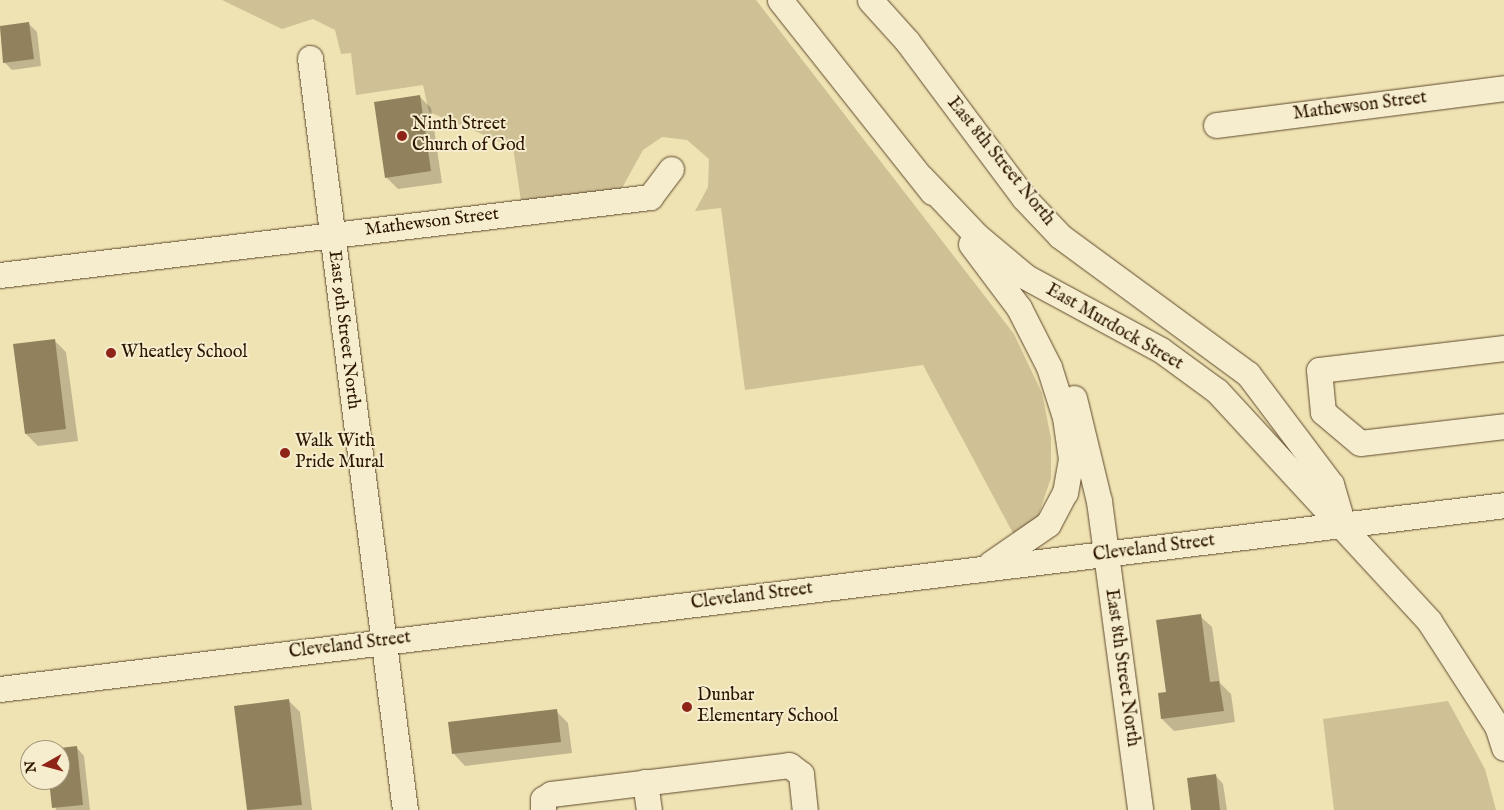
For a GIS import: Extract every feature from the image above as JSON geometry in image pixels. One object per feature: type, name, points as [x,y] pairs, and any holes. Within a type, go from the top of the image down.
[{"type":"street","name":"East 8th Street North","points":[[780,0],[922,178],[1019,308],[1049,366],[1065,417],[1071,460],[1065,492],[1048,524],[981,569]]},
{"type":"street","name":"East 8th Street North","points":[[870,0],[907,41],[1024,198],[1060,236],[1248,374]]},
{"type":"street","name":"East 9th Street North","points":[[310,58],[330,234],[405,810]]},
{"type":"street","name":"Mathewson Street","points":[[1216,124],[1504,88]]},
{"type":"street","name":"Mathewson Street","points":[[0,275],[650,197],[671,169]]},
{"type":"street","name":"East Murdock Street","points":[[922,178],[976,235],[1026,277],[1161,350],[1217,392],[1343,525],[1429,621],[1497,726],[1504,748]]},
{"type":"street","name":"East 8th Street North","points":[[1019,308],[1038,322],[1056,346],[1088,441],[1140,810]]},
{"type":"street","points":[[1504,348],[1318,370],[1323,412],[1360,443],[1504,426]]},
{"type":"street","name":"East Murdock Street","points":[[1248,374],[1331,484],[1343,525]]},
{"type":"street","name":"Cleveland Street","points":[[0,689],[1504,505]]},
{"type":"street","points":[[543,810],[543,799],[551,794],[794,766],[801,774],[805,810]]},
{"type":"street","points":[[645,782],[649,810]]},
{"type":"shaded area","points":[[222,0],[756,0],[1014,334],[1042,393],[1051,438],[1051,478],[1038,516],[1015,537],[923,365],[745,390],[721,208],[695,211],[708,187],[709,159],[687,140],[662,137],[643,150],[622,188],[521,201],[513,147],[429,112],[423,85],[356,95],[351,53],[341,54],[335,30],[313,19],[282,29]]},
{"type":"shaded area","points":[[1448,701],[1485,769],[1496,810],[1334,810],[1323,719]]},
{"type":"building","points":[[29,22],[34,59],[3,63],[0,26]]},
{"type":"building","name":"Ninth Street Church of God","points":[[420,95],[431,171],[385,178],[374,102]]},
{"type":"building","points":[[55,339],[66,429],[25,434],[13,344]]},
{"type":"building","points":[[1201,614],[1210,682],[1219,681],[1224,711],[1161,719],[1158,693],[1166,692],[1156,620]]},
{"type":"building","points":[[289,699],[302,805],[247,810],[234,706]]},
{"type":"building","points":[[557,709],[561,742],[452,754],[448,722]]},
{"type":"building","points":[[77,746],[83,805],[52,808],[50,790],[70,790],[70,747]]},
{"type":"building","points":[[1216,774],[1220,810],[1191,810],[1187,778]]},
{"type":"place","name":"Ninth Street Church of God","points":[[402,136]]},
{"type":"place","name":"Wheatley School","points":[[111,353]]},
{"type":"place","name":"Walk With Pride Mural","points":[[285,453]]},
{"type":"place","name":"Dunbar Elementary School","points":[[687,707]]}]
